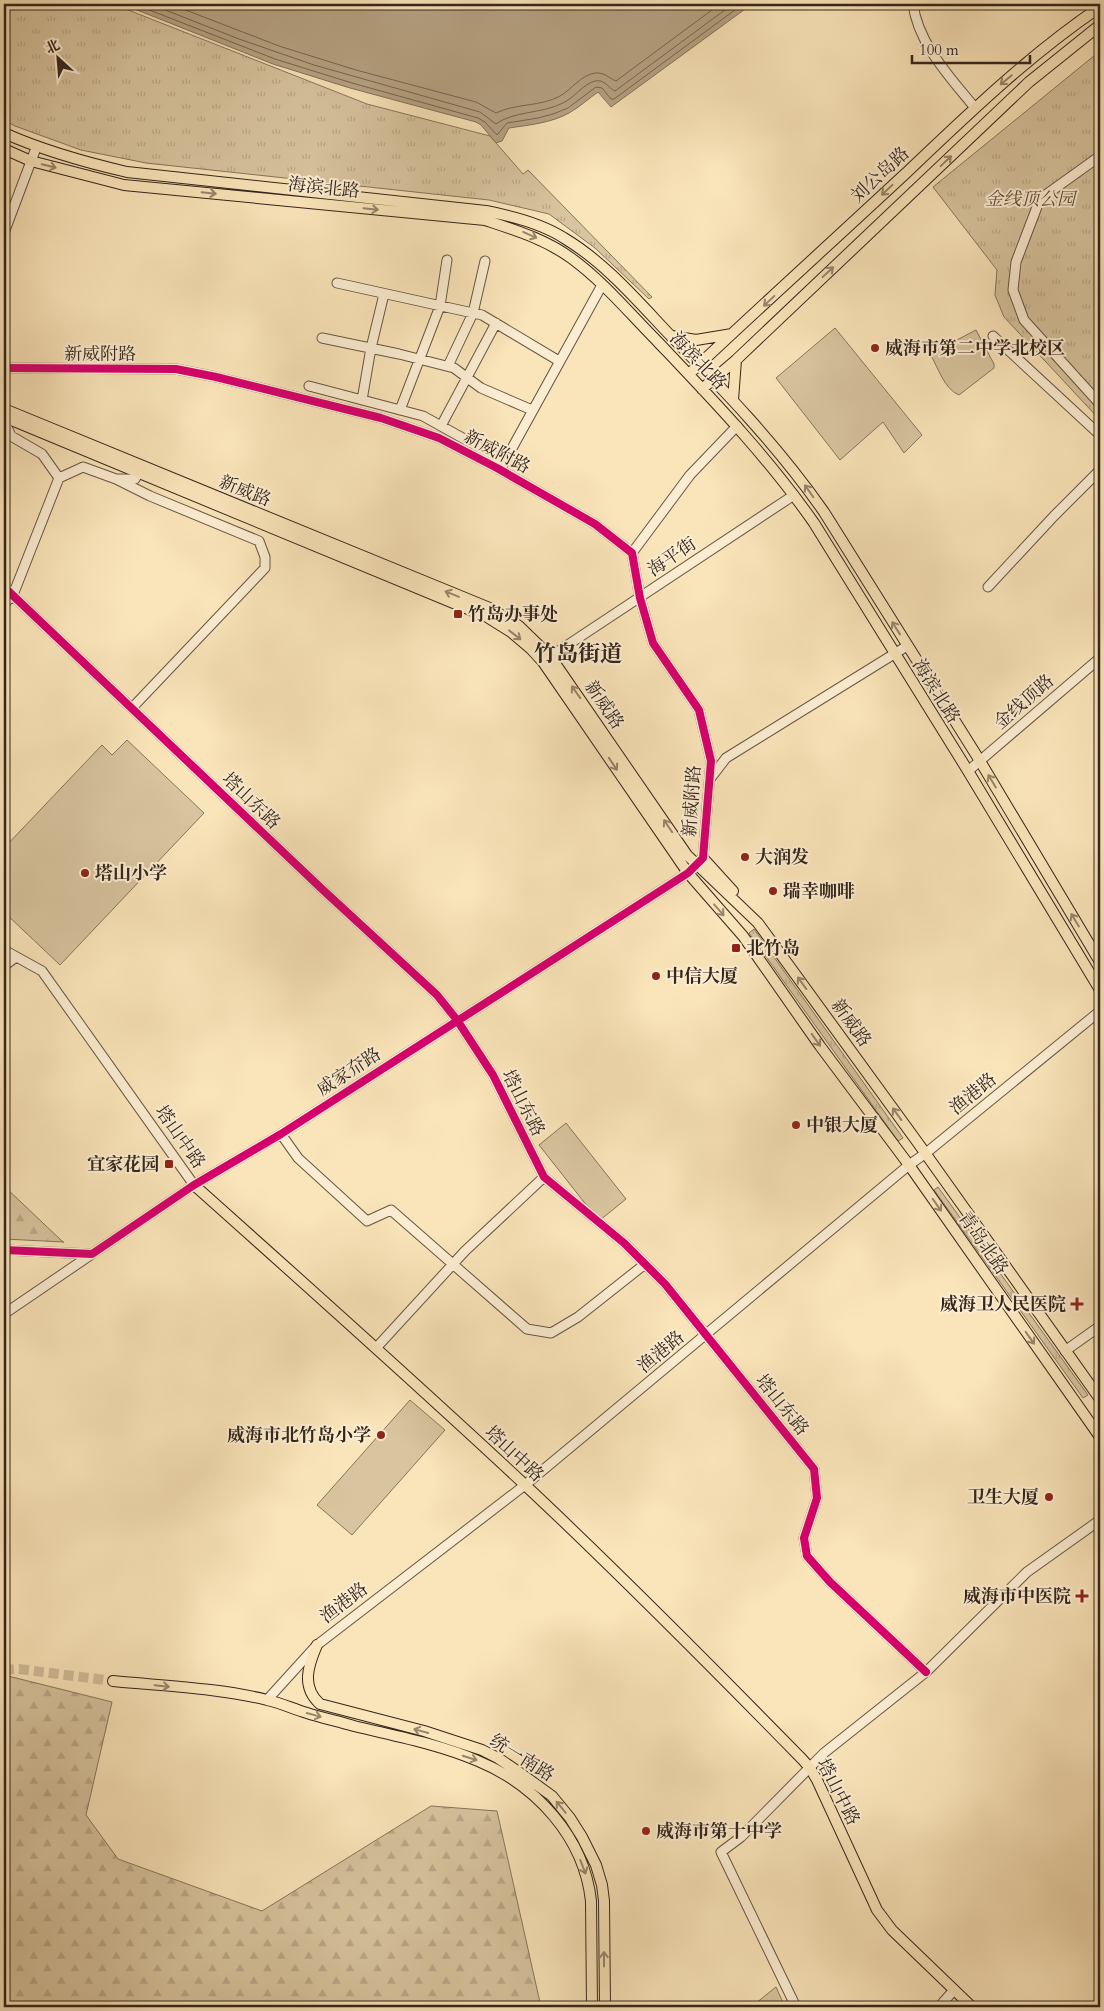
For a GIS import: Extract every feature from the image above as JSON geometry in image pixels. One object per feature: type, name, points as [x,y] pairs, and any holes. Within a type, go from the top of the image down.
[{"type":"main road","name":"刘公岛路","points":[[688,374],[1000,85],[1074,25],[1100,7]]},
{"type":"main road","name":"刘公岛路","points":[[702,389],[736,360],[1029,82],[1100,26]]},
{"type":"main road","name":"海滨北路","points":[[4,134],[36,148],[85,163],[127,172],[486,211],[516,217],[562,237],[582,250],[604,268],[733,400],[782,454],[811,493],[980,761],[1100,962]]},
{"type":"main road","name":"海滨北路","points":[[4,148],[31,161],[124,185],[485,220],[530,234],[571,258],[602,285],[737,426],[814,522],[968,771],[1100,990]]},
{"type":"main road","points":[[672,336],[696,340],[733,334]]},
{"type":"main road","points":[[733,400],[736,360]]},
{"type":"main road","name":"新威路","points":[[4,409],[492,609],[519,626],[700,862],[758,923],[926,1153]]},
{"type":"main road","name":"新威路","points":[[4,417],[487,617],[511,632],[546,659],[688,873],[743,936],[820,1046],[909,1165]]},
{"type":"main road","name":"青岛北路","points":[[926,1153],[1100,1399]]},
{"type":"main road","name":"青岛北路","points":[[909,1165],[1100,1437]]},
{"type":"main road","name":"塔山中路","points":[[194,1185],[376,1348],[525,1486],[692,1646],[810,1768],[877,1910],[892,1930],[972,2007]]},
{"type":"main road","name":"统一南路","points":[[317,1645],[307,1674],[311,1693],[320,1704],[424,1731],[482,1750],[498,1758],[552,1796],[570,1818],[592,1858],[602,1885],[604,1901],[605,2007]]},
{"type":"main road","name":"统一南路","points":[[113,1681],[224,1692],[267,1700],[307,1713],[426,1744],[477,1760],[500,1771],[544,1804],[560,1823],[573,1843],[584,1868],[589,1886],[592,2007]]},
{"type":"street","points":[[914,4],[917,21],[929,48],[975,108]]},
{"type":"street","points":[[4,233],[36,148]]},
{"type":"street","points":[[1100,156],[1040,199],[1016,262],[1013,290],[1024,320],[1100,404]]},
{"type":"street","points":[[400,410],[440,306],[447,260]]},
{"type":"street","points":[[448,366],[472,313],[486,261]]},
{"type":"street","points":[[337,283],[482,315],[559,361]]},
{"type":"street","points":[[500,470],[602,285]]},
{"type":"street","points":[[362,400],[371,348],[384,294]]},
{"type":"street","points":[[441,426],[496,323]]},
{"type":"street","points":[[993,336],[1100,435]]},
{"type":"street","points":[[322,338],[454,368],[481,388],[532,410]]},
{"type":"street","name":"新威附路","points":[[4,368],[176,369],[216,377],[381,418],[439,438],[595,524],[632,552],[640,598],[652,643],[699,710],[711,761],[700,862]]},
{"type":"street","points":[[309,386],[423,416],[504,461]]},
{"type":"street","points":[[4,421],[11,436],[42,454],[59,478]]},
{"type":"street","points":[[632,552],[690,474],[737,426]]},
{"type":"street","points":[[4,604],[13,595],[59,478],[83,467],[116,479],[150,496],[259,541],[265,557],[265,568],[132,708]]},
{"type":"street","points":[[988,587],[1100,470]]},
{"type":"street","points":[[116,479],[135,479],[139,472]]},
{"type":"street","name":"海平街","points":[[546,659],[794,495]]},
{"type":"street","name":"塔山东路","points":[[4,587],[323,890],[437,995],[457,1020],[494,1075],[544,1177],[624,1243],[665,1284],[814,1469],[817,1498],[804,1538],[807,1556],[830,1582],[926,1672]]},
{"type":"street","points":[[710,779],[726,758],[907,646]]},
{"type":"street","name":"金线顶路","points":[[968,771],[1100,658]]},
{"type":"street","name":"威家夼路","points":[[4,1314],[194,1185],[280,1134],[688,873],[700,862]]},
{"type":"street","name":"塔山中路","points":[[4,950],[42,971],[194,1185]]},
{"type":"street","points":[[4,966],[16,956]]},
{"type":"street","name":"渔港路","points":[[267,1700],[317,1645],[525,1486],[909,1165],[1100,1011]]},
{"type":"street","points":[[280,1134],[298,1158],[367,1221],[391,1210],[527,1329],[552,1333],[578,1317],[645,1264]]},
{"type":"street","points":[[376,1348],[452,1264],[544,1177]]},
{"type":"street","points":[[4,1250],[92,1254]]},
{"type":"street","points":[[1065,1351],[1100,1326]]},
{"type":"street","points":[[796,2007],[721,1852],[742,1837],[824,1753],[926,1672],[1027,1572],[1100,1520]]},
{"type":"street","points":[[939,2007],[954,1990]]},
{"type":"green space","points":[[4,4],[113,4],[367,104],[490,136],[523,174],[528,170],[652,297],[649,299],[595,248],[549,214],[489,200],[146,163],[81,150],[15,126],[4,120]]},
{"type":"green space","name":"金线顶公园","points":[[1100,51],[1100,420],[1004,317],[995,295],[997,270],[933,187]]},
{"type":"green space","points":[[835,328],[922,435],[904,453],[883,422],[840,460],[776,378]]},
{"type":"green space","points":[[976,330],[994,364],[994,368],[959,395],[945,383],[930,354]]},
{"type":"green space","name":"塔山小学","points":[[127,740],[204,813],[60,965],[4,912],[4,848],[102,745],[112,755]]},
{"type":"green space","points":[[754,929],[903,1138],[898,1141],[749,933]]},
{"type":"green space","points":[[566,1123],[626,1199],[599,1221],[539,1145]]},
{"type":"green space","points":[[4,1186],[63,1242],[4,1239]]},
{"type":"green space","points":[[938,1187],[1088,1395],[1083,1398],[934,1190]]},
{"type":"green space","points":[[410,1400],[445,1430],[352,1535],[317,1505]]},
{"type":"green space","points":[[4,1675],[112,1702],[86,1815],[118,1859],[262,1911],[431,1806],[497,1811],[541,2007],[4,2007]]},
{"type":"green space","points":[[776,1987],[785,2007],[751,2007]]},
{"type":"water","points":[[122,4],[752,4],[611,107],[598,92],[577,108],[555,119],[509,128],[502,141],[496,143],[481,125],[476,122],[350,88],[273,64]]},
{"type":"tunnel","points":[[4,1670],[19,1669],[113,1681]]},
{"type":"cycle path","points":[[4,368],[176,369],[216,377],[381,418],[439,438],[497,468],[595,524],[632,553],[640,598],[653,643],[699,710],[711,761],[703,858],[688,873],[281,1134],[194,1185],[92,1254],[4,1250]]},
{"type":"cycle path","points":[[4,587],[323,890],[437,995],[457,1020],[493,1075],[544,1177],[624,1243],[665,1284],[814,1469],[817,1498],[804,1538],[807,1556],[830,1582],[926,1672]]},
{"type":"place","name":"威海市第二中学北校区","points":[[875,348]]},
{"type":"place","name":"竹岛办事处","points":[[458,614]]},
{"type":"place","name":"大润发","points":[[745,857]]},
{"type":"place","name":"塔山小学","points":[[85,873]]},
{"type":"place","name":"瑞幸咖啡","points":[[773,891]]},
{"type":"place","name":"北竹岛","points":[[736,948]]},
{"type":"place","name":"中信大厦","points":[[656,976]]},
{"type":"place","name":"中银大厦","points":[[796,1125]]},
{"type":"place","name":"宜家花园","points":[[169,1164]]},
{"type":"place","name":"威海卫人民医院","points":[[1077,1304]]},
{"type":"place","name":"威海市北竹岛小学","points":[[381,1435]]},
{"type":"place","name":"卫生大厦","points":[[1049,1497]]},
{"type":"place","name":"威海市中医院","points":[[1082,1596]]},
{"type":"place","name":"威海市第十中学","points":[[646,1831]]},
{"type":"district","name":"竹岛街道","points":[[578,654]]}]
